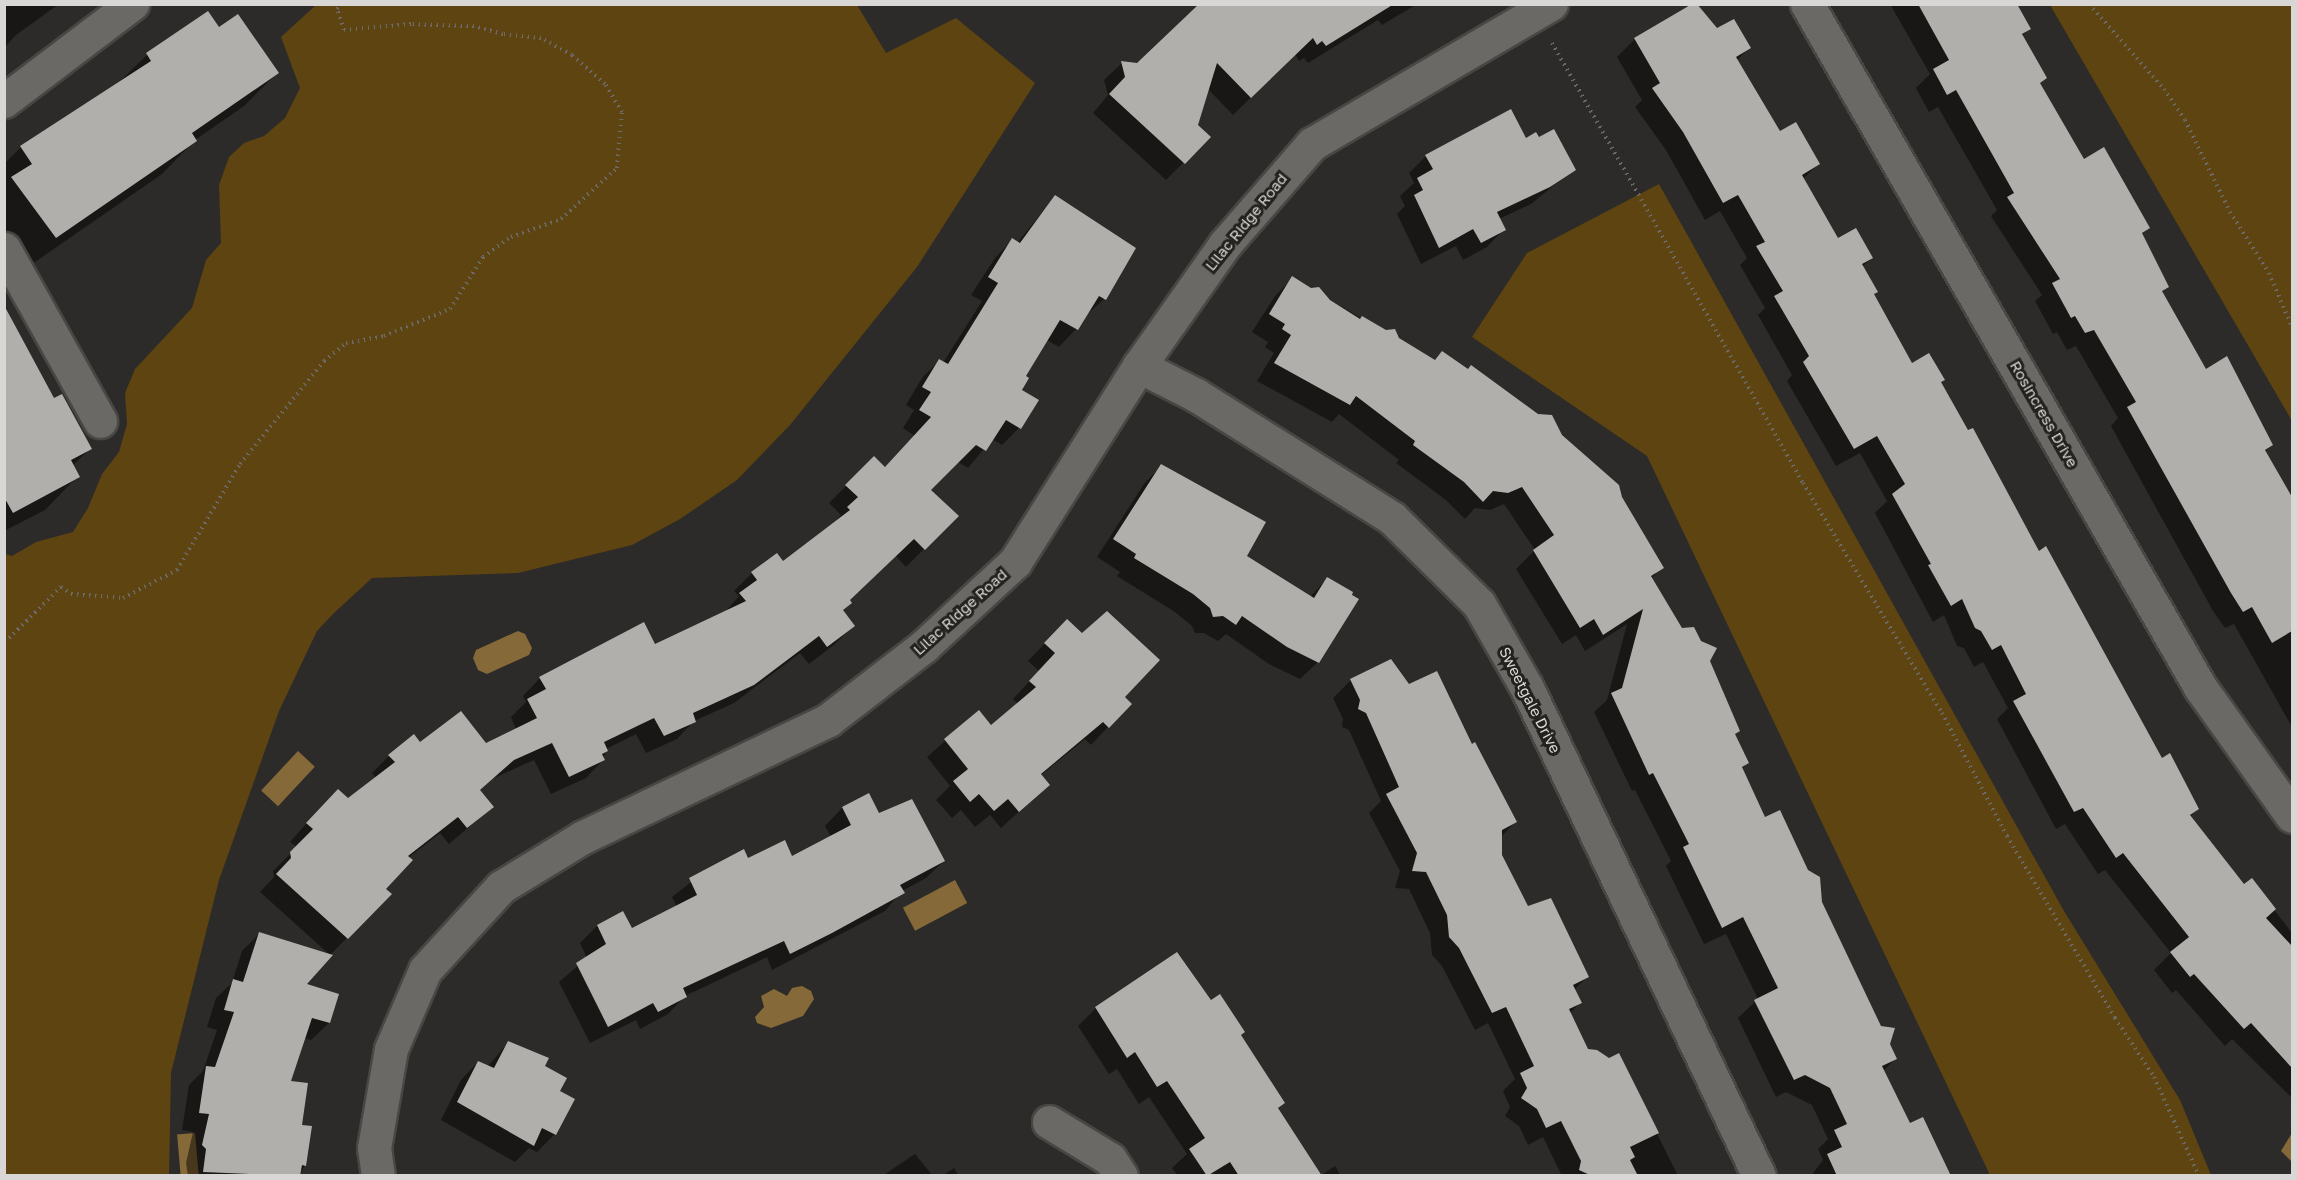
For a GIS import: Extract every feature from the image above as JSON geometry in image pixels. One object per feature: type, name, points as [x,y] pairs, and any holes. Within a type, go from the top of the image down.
[{"type":"street","points":[[4,101],[132,4]]},
{"type":"street","name":"Rosincress Drive","points":[[1807,4],[2200,687],[2292,816]]},
{"type":"street","name":"Lilac Ridge Road","points":[[378,1176],[374,1148],[391,1049],[425,970],[501,887],[584,837],[828,720],[924,646],[1015,562],[1139,366],[1225,244],[1312,144],[1543,9]]},
{"type":"street","points":[[4,249],[100,421]]},
{"type":"street","name":"Sweetgale Drive","points":[[1139,366],[1196,395],[1392,518],[1479,604],[1527,688],[1759,1176]]},
{"type":"street","points":[[1049,1122],[1110,1159],[1121,1176]]},
{"type":"path","points":[[4,636],[9,638],[61,587],[71,594],[123,598],[177,570],[240,464],[324,362],[346,343],[384,336],[450,309],[483,257],[511,237],[561,219],[617,168],[622,112],[605,84],[572,56],[541,38],[503,34],[474,26],[411,24],[344,30],[337,9],[340,4]]},
{"type":"path","points":[[2089,4],[2164,89],[2185,120],[2230,212],[2269,273],[2292,327]]},
{"type":"path","points":[[1543,9],[1803,483],[1942,713],[2007,836],[2115,1018],[2154,1077],[2199,1176]]},
{"type":"shaded area","points":[[316,5],[857,5],[886,53],[956,18],[1035,83],[917,267],[790,425],[737,480],[680,519],[632,545],[518,573],[372,578],[317,631],[279,711],[219,880],[171,1073],[169,1175],[5,1175],[5,554],[12,556],[36,542],[73,532],[88,508],[102,474],[119,452],[127,424],[125,393],[135,369],[192,308],[206,260],[221,243],[219,185],[229,157],[244,143],[264,136],[285,118],[300,88],[281,37]]},
{"type":"shaded area","points":[[2050,5],[2292,5],[2292,421]]},
{"type":"shaded area","points":[[1659,184],[2064,911],[2180,1100],[2211,1175],[1990,1175],[1647,456],[1472,337],[1527,253]]},
{"type":"shaded area","points":[[518,631],[525,634],[532,648],[529,655],[487,674],[478,670],[473,658],[476,650]]},
{"type":"shaded area","points":[[298,751],[315,767],[278,806],[261,790]]},
{"type":"shaded area","points":[[955,880],[967,903],[915,931],[903,908]]},
{"type":"shaded area","points":[[802,986],[811,991],[814,999],[803,1016],[771,1028],[757,1023],[755,1017],[764,1007],[761,996],[774,989],[787,996],[792,988]]},
{"type":"shaded area","points":[[195,1133],[199,1175],[181,1176],[177,1135]]},
{"type":"shaded area","points":[[2292,1133],[2292,1162],[2281,1151]]},
{"type":"building","points":[[1199,4],[1394,4],[1326,46],[1322,41],[1317,45],[1313,38],[1251,98],[1217,63],[1198,125],[1211,137],[1185,164],[1109,94],[1125,77],[1121,61],[1137,63]]},
{"type":"building","points":[[1692,4],[1697,4],[1717,28],[1734,19],[1751,48],[1736,57],[1780,131],[1796,122],[1820,164],[1802,175],[1838,238],[1856,228],[1873,258],[1862,264],[1878,292],[1874,294],[1912,363],[1929,353],[1945,380],[1941,382],[1968,430],[1973,428],[2039,551],[2046,546],[2162,758],[2170,753],[2199,809],[2190,815],[2244,884],[2252,878],[2276,909],[2266,918],[2292,946],[2292,1068],[2251,1023],[2244,1029],[2194,974],[2190,977],[2170,952],[2189,937],[2123,853],[2116,858],[2083,808],[2074,812],[2013,701],[2026,694],[2001,645],[1992,650],[1981,631],[1975,628],[1962,599],[1951,606],[1928,565],[1931,564],[1892,494],[1905,484],[1877,436],[1854,449],[1803,362],[1809,356],[1774,296],[1783,291],[1756,246],[1765,242],[1738,195],[1723,203],[1683,132],[1652,88],[1660,83],[1634,38]]},
{"type":"building","points":[[1918,4],[2017,4],[2031,29],[2022,34],[2047,78],[2040,83],[2084,159],[2104,147],[2150,228],[2142,233],[2169,287],[2162,291],[2206,369],[2227,356],[2273,445],[2265,450],[2292,497],[2292,631],[2272,643],[2252,607],[2243,612],[2231,593],[2127,407],[2136,402],[2094,330],[2085,333],[2075,316],[2071,318],[2052,283],[2060,279],[2007,197],[2014,193],[1956,90],[1947,95],[1933,69],[1949,60]]},
{"type":"building","points":[[208,11],[219,27],[238,14],[279,73],[192,133],[197,141],[56,238],[11,177],[32,164],[20,146],[151,61],[146,53]]},
{"type":"building","points":[[1511,109],[1526,138],[1536,132],[1539,137],[1554,129],[1576,170],[1550,187],[1497,212],[1506,230],[1481,243],[1473,229],[1439,248],[1414,195],[1423,190],[1417,178],[1433,169],[1425,155]]},
{"type":"building","points":[[1055,195],[1136,248],[1106,300],[1099,296],[1078,330],[1060,320],[1026,376],[1029,378],[1022,390],[1039,400],[1021,429],[1006,420],[986,451],[976,445],[931,490],[959,516],[925,550],[914,539],[850,600],[852,603],[843,610],[855,626],[827,647],[819,636],[754,685],[693,713],[696,722],[664,736],[654,718],[604,742],[608,751],[602,754],[605,760],[569,777],[552,743],[514,760],[480,790],[494,807],[467,828],[458,817],[408,856],[413,860],[386,889],[392,894],[348,939],[276,874],[291,858],[290,852],[313,829],[306,823],[338,789],[348,798],[395,762],[388,755],[414,734],[420,742],[461,711],[486,743],[537,718],[527,699],[546,689],[539,677],[644,622],[655,644],[746,601],[739,593],[757,580],[751,572],[777,553],[783,561],[850,510],[847,507],[858,497],[845,485],[874,456],[885,467],[931,417],[919,410],[931,392],[922,387],[939,359],[948,364],[998,283],[988,277],[1012,238],[1020,243]]},
{"type":"building","points":[[1292,276],[1311,288],[1319,287],[1330,300],[1360,319],[1362,316],[1386,330],[1395,329],[1399,338],[1435,360],[1442,351],[1468,369],[1471,365],[1538,414],[1552,415],[1562,435],[1619,485],[1622,497],[1664,568],[1651,576],[1682,628],[1694,627],[1701,641],[1717,648],[1710,661],[1740,731],[1735,734],[1749,763],[1742,767],[1765,817],[1780,810],[1808,870],[1820,877],[1822,902],[1881,1026],[1895,1028],[1890,1044],[1897,1059],[1882,1066],[1910,1123],[1923,1117],[1951,1176],[1837,1176],[1827,1154],[1842,1147],[1834,1130],[1847,1124],[1830,1088],[1805,1075],[1794,1080],[1754,1000],[1778,988],[1743,917],[1722,928],[1683,847],[1689,844],[1653,773],[1649,775],[1611,693],[1622,688],[1643,609],[1603,635],[1594,619],[1580,628],[1533,550],[1554,535],[1522,487],[1508,493],[1493,491],[1483,502],[1464,482],[1413,445],[1415,441],[1356,396],[1350,405],[1274,363],[1291,335],[1282,329],[1285,324],[1269,314]]},
{"type":"building","points":[[4,305],[54,398],[62,394],[92,449],[71,460],[80,477],[13,513],[4,497]]},
{"type":"building","points":[[1161,464],[1266,522],[1247,556],[1314,598],[1327,577],[1353,592],[1352,595],[1359,599],[1319,663],[1287,647],[1242,616],[1236,625],[1223,616],[1213,617],[1210,608],[1193,594],[1134,558],[1136,554],[1113,539]]},
{"type":"building","points":[[1107,611],[1160,660],[1125,697],[1132,704],[1109,728],[1103,722],[1041,774],[1050,785],[1019,812],[1008,799],[994,811],[979,794],[970,802],[953,781],[968,769],[944,739],[979,710],[991,725],[1036,687],[1029,681],[1055,653],[1044,643],[1067,619],[1082,633]]},
{"type":"building","points":[[1391,659],[1409,684],[1437,671],[1472,744],[1475,742],[1517,822],[1502,830],[1502,855],[1528,906],[1551,898],[1589,977],[1573,985],[1582,1003],[1569,1009],[1588,1049],[1597,1050],[1609,1058],[1619,1053],[1659,1133],[1630,1147],[1635,1157],[1630,1160],[1638,1176],[1592,1176],[1579,1170],[1581,1161],[1561,1121],[1546,1128],[1537,1109],[1521,1098],[1527,1088],[1520,1073],[1534,1066],[1506,1007],[1492,1013],[1459,948],[1449,937],[1447,915],[1426,872],[1412,871],[1417,853],[1386,794],[1399,787],[1366,713],[1358,709],[1360,700],[1350,679]]},
{"type":"building","points":[[869,793],[879,813],[912,799],[945,861],[900,885],[905,893],[790,954],[784,941],[683,988],[687,997],[658,1012],[653,1003],[608,1027],[576,963],[606,944],[597,925],[623,911],[632,928],[697,895],[689,878],[744,849],[748,858],[785,840],[792,856],[851,825],[842,807]]},
{"type":"building","points":[[259,932],[333,955],[307,984],[339,994],[330,1023],[312,1018],[291,1081],[308,1083],[302,1125],[312,1126],[306,1166],[302,1165],[300,1176],[203,1172],[206,1149],[202,1145],[209,1114],[199,1113],[206,1066],[215,1067],[234,1012],[224,1010],[233,979],[243,982]]},
{"type":"building","points":[[1177,952],[1211,1000],[1220,994],[1245,1032],[1241,1035],[1285,1103],[1278,1108],[1322,1176],[1239,1176],[1230,1162],[1207,1176],[1189,1149],[1205,1138],[1167,1081],[1157,1087],[1135,1052],[1127,1058],[1095,1007]]},
{"type":"building","points":[[508,1041],[549,1058],[545,1066],[567,1078],[560,1091],[575,1099],[556,1135],[542,1128],[534,1146],[457,1102],[478,1061],[494,1068]]}]
